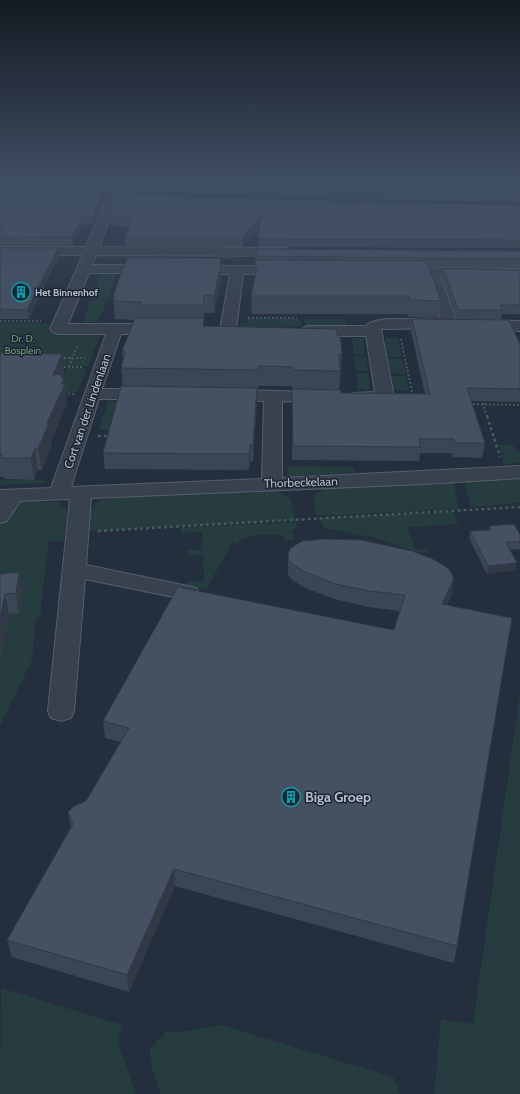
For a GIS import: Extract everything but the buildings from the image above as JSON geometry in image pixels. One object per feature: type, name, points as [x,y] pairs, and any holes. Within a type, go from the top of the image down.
[{"type":"street","points":[[100,230],[60,325],[115,329],[172,329]]},
{"type":"street","points":[[0,251],[300,253]]},
{"type":"street","points":[[83,269],[298,270]]},
{"type":"street","points":[[229,330],[236,270]]},
{"type":"street","points":[[391,271],[520,273]]},
{"type":"street","points":[[432,272],[450,325]]},
{"type":"street","points":[[207,395],[385,397],[373,331],[374,326],[520,326]]},
{"type":"street","name":"Cort van der Lindenlaan","points":[[72,493],[60,490],[115,329]]},
{"type":"street","points":[[293,330],[373,331]]},
{"type":"street","points":[[92,394],[166,395]]},
{"type":"street","points":[[272,483],[273,396]]},
{"type":"street","name":"Thorbeckelaan","points":[[7,495],[515,473]]},
{"type":"street","points":[[61,711],[78,532],[72,493]]},
{"type":"street","points":[[0,516],[7,495]]},
{"type":"street","points":[[74,570],[188,593]]},
{"type":"path","points":[[0,321],[60,325]]},
{"type":"path","points":[[398,325],[414,403]]},
{"type":"path","points":[[58,358],[72,358],[69,367]]},
{"type":"path","points":[[54,366],[101,367]]},
{"type":"path","points":[[62,393],[92,394]]},
{"type":"path","points":[[480,397],[503,466],[515,473]]},
{"type":"path","points":[[468,404],[520,404]]},
{"type":"path","points":[[98,429],[96,436],[111,436]]},
{"type":"path","points":[[78,532],[295,521],[317,518],[520,507]]},
{"type":"green space","points":[[128,254],[134,254],[133,257],[153,257],[154,254],[158,254],[158,257],[178,258],[179,254],[184,254],[184,258],[204,258],[205,255],[209,255],[209,258],[243,256],[243,260],[126,259]]},
{"type":"green space","points":[[102,272],[117,273],[108,299],[92,298]]},
{"type":"green space","points":[[91,300],[107,300],[98,322],[83,322]]},
{"type":"green space","points":[[241,318],[301,319],[301,326],[240,327],[241,322],[247,322],[247,320]]},
{"type":"green space","points":[[305,319],[345,319],[346,326],[306,325]]},
{"type":"green space","name":"Dr. D. Bosplein","points":[[0,323],[51,323],[48,332],[101,333],[88,366],[0,365]]},
{"type":"green space","points":[[352,338],[363,338],[365,355],[354,354]]},
{"type":"green space","points":[[385,338],[398,338],[402,357],[388,357]]},
{"type":"green space","points":[[354,356],[366,357],[368,371],[355,370]]},
{"type":"green space","points":[[388,359],[402,359],[406,374],[391,373]]},
{"type":"green space","points":[[66,368],[87,368],[78,392],[56,392]]},
{"type":"green space","points":[[356,373],[368,373],[370,390],[358,389]]},
{"type":"green space","points":[[391,376],[406,376],[409,390],[394,390]]},
{"type":"green space","points":[[108,401],[122,402],[114,430],[99,430]]},
{"type":"green space","points":[[498,444],[513,445],[516,451],[520,452],[520,463],[504,464]]},
{"type":"green space","points":[[288,466],[353,467],[355,472],[309,475],[305,478],[287,479]]},
{"type":"green space","points":[[520,477],[520,503],[471,507],[464,481]]},
{"type":"green space","points":[[0,480],[45,480],[44,483],[0,485]]},
{"type":"green space","points":[[454,481],[458,509],[317,516],[313,497],[317,492],[323,491],[324,488]]},
{"type":"green space","points":[[266,488],[267,491],[276,491],[290,498],[295,520],[95,531],[87,530],[89,511],[100,500],[113,499],[113,496]]},
{"type":"green space","points":[[40,499],[40,502],[58,502],[67,512],[64,541],[49,541],[40,617],[36,618],[32,660],[0,726],[0,505]]},
{"type":"green space","points":[[453,512],[458,524],[408,527],[415,550],[431,549],[427,552],[417,552],[372,537],[322,528],[323,525],[317,518]]},
{"type":"green space","points":[[296,522],[297,529],[292,530],[295,540],[284,541],[285,536],[260,534],[240,540],[237,544],[232,543],[206,590],[188,586],[188,582],[204,581],[203,555],[187,556],[187,550],[202,550],[202,532],[181,533],[181,528]]},
{"type":"green space","points":[[520,693],[520,1094],[434,1094],[441,1019],[473,1024]]},
{"type":"green space","points":[[1,988],[122,1025],[118,1042],[136,1094],[0,1094]]},
{"type":"green space","points":[[221,1025],[393,1077],[400,1094],[161,1094],[152,1069],[150,1049],[167,1031],[181,1032]]},
{"type":"place","name":"Het Binnenhof","points":[[21,292]]},
{"type":"place","name":"Biga Groep","points":[[291,797]]}]
